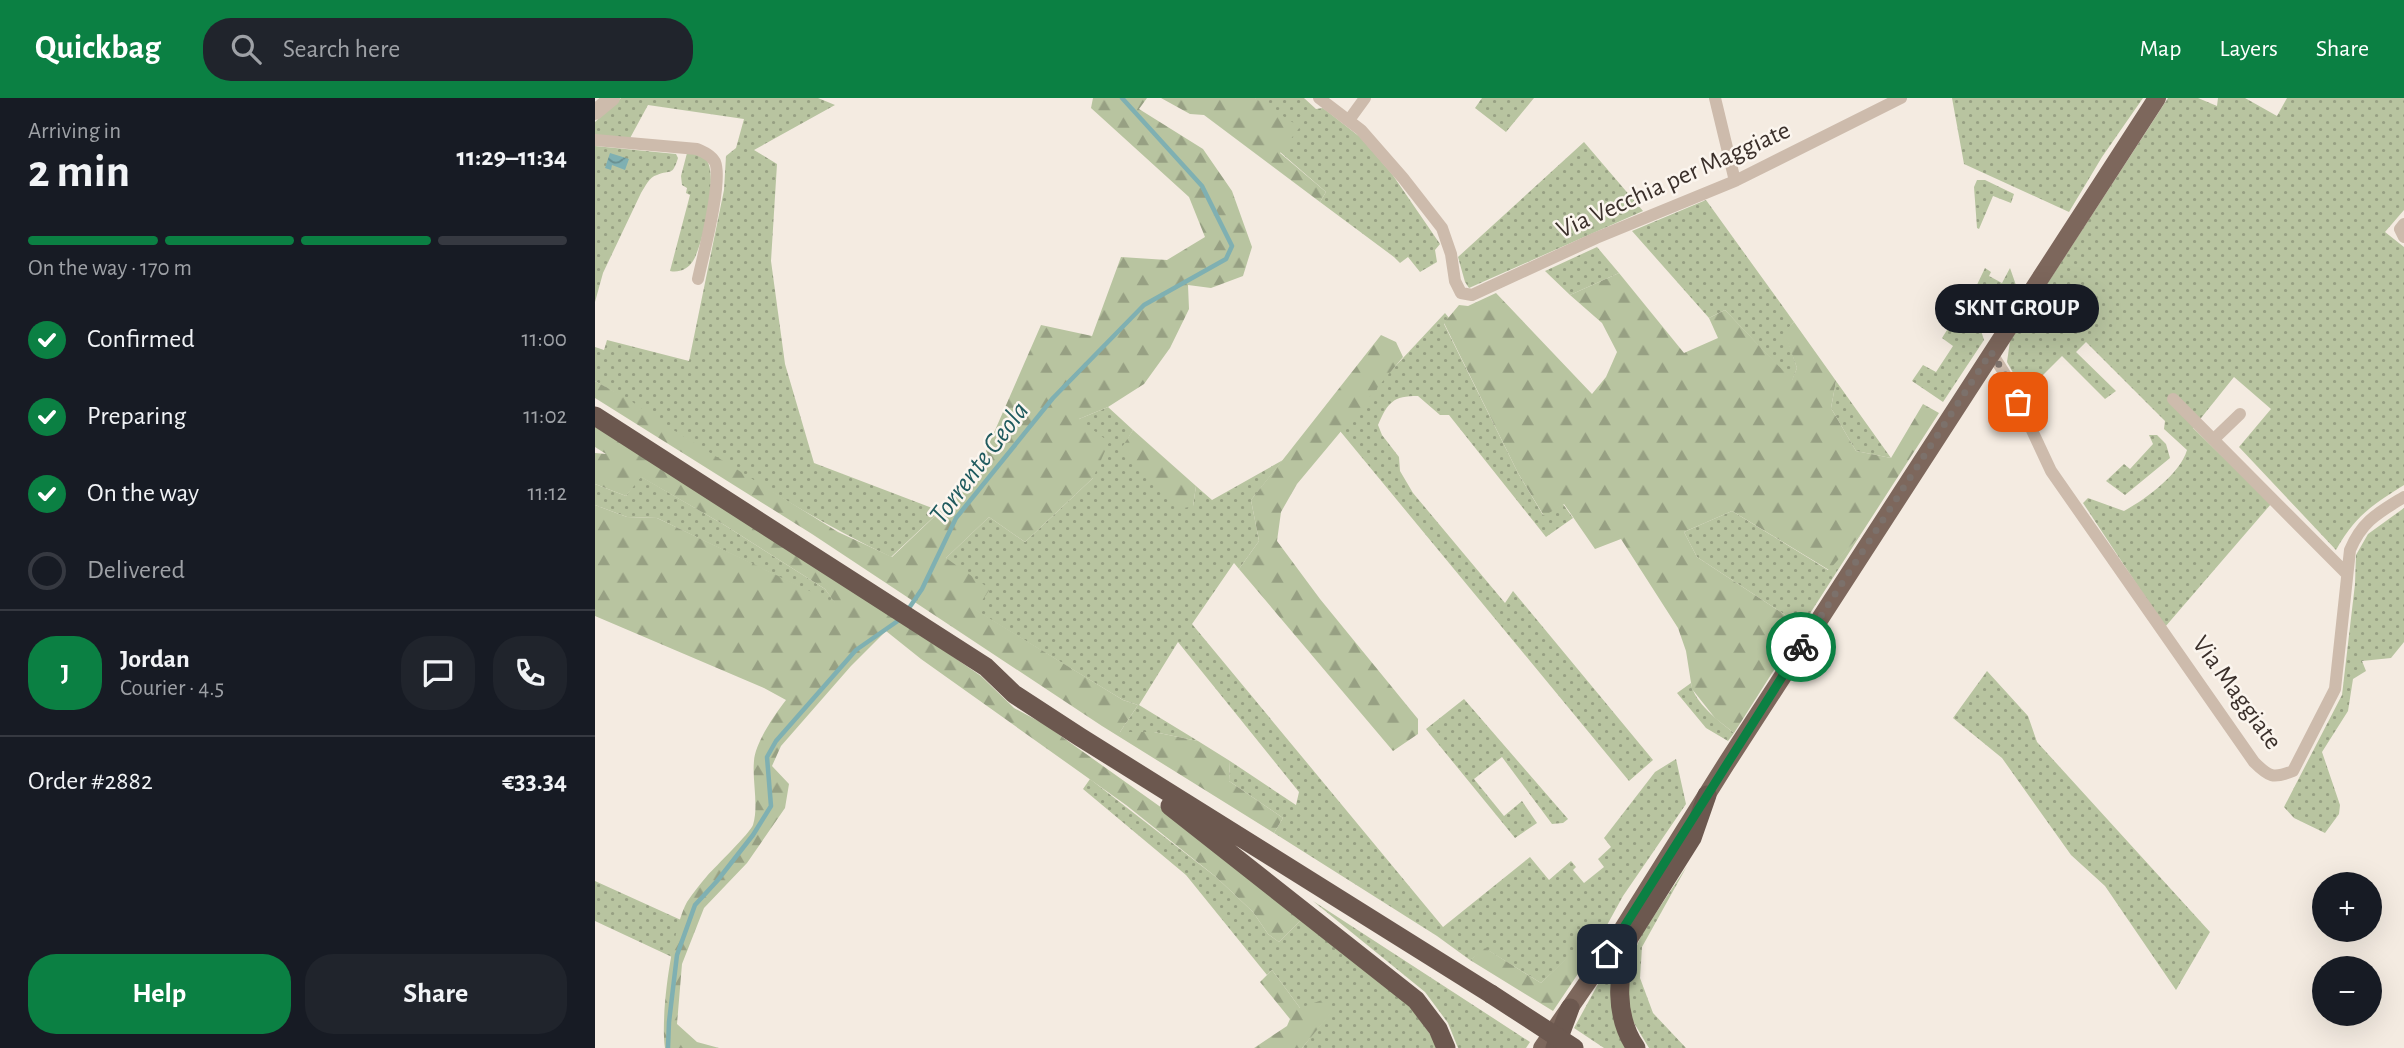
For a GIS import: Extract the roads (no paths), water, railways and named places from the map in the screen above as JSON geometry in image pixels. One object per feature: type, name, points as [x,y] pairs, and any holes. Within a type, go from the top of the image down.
[{"type":"highway","points":[[595,416],[986,667],[1014,694],[1080,737],[1574,1048]]},
{"type":"highway","points":[[1080,737],[1416,1000],[1438,1029],[1446,1048]]},
{"type":"highway","points":[[1636,1048],[1625,1026],[1619,984],[1629,938],[1692,838],[1707,795]]},
{"type":"highway","points":[[1555,1048],[1570,1009]]},
{"type":"main road","points":[[1542,1048],[1607,954],[1991,352],[2157,98]]},
{"type":"street","points":[[595,112],[611,98]]},
{"type":"street","points":[[1319,98],[1349,120],[1365,98]]},
{"type":"street","points":[[1714,98],[1735,181]]},
{"type":"street","name":"Via Vecchia per Maggiate","points":[[1349,120],[1403,177],[1442,228],[1451,254],[1455,281],[1461,293],[1472,295],[1596,237],[1735,181],[1901,98]]},
{"type":"street","points":[[595,140],[697,149],[708,154],[715,163],[717,181],[698,279]]},
{"type":"street","points":[[2404,224],[2400,229],[2404,237]]},
{"type":"street","name":"Via Maggiate","points":[[1991,352],[2008,379],[2051,471],[2253,762],[2267,775],[2281,776],[2293,771],[2335,689],[2350,550],[2356,534],[2366,522],[2404,497]]},
{"type":"street","points":[[2173,398],[2347,574]]},
{"type":"street","points":[[2214,439],[2239,414]]},
{"type":"water","points":[[610,153],[629,159],[625,170],[612,165],[611,170],[605,168]]},
{"type":"waterway","name":"Torrente Geola","points":[[907,611],[922,589],[956,518],[1053,398],[1144,305],[1226,259],[1232,246],[1202,186],[1122,98]]},
{"type":"waterway","name":"Torrente Geola","points":[[668,1048],[677,955],[695,905],[753,835],[771,806],[767,757],[776,741],[856,650],[902,618]]},
{"type":"place","name":"SKNT GROUP","points":[[2018,402]]}]
